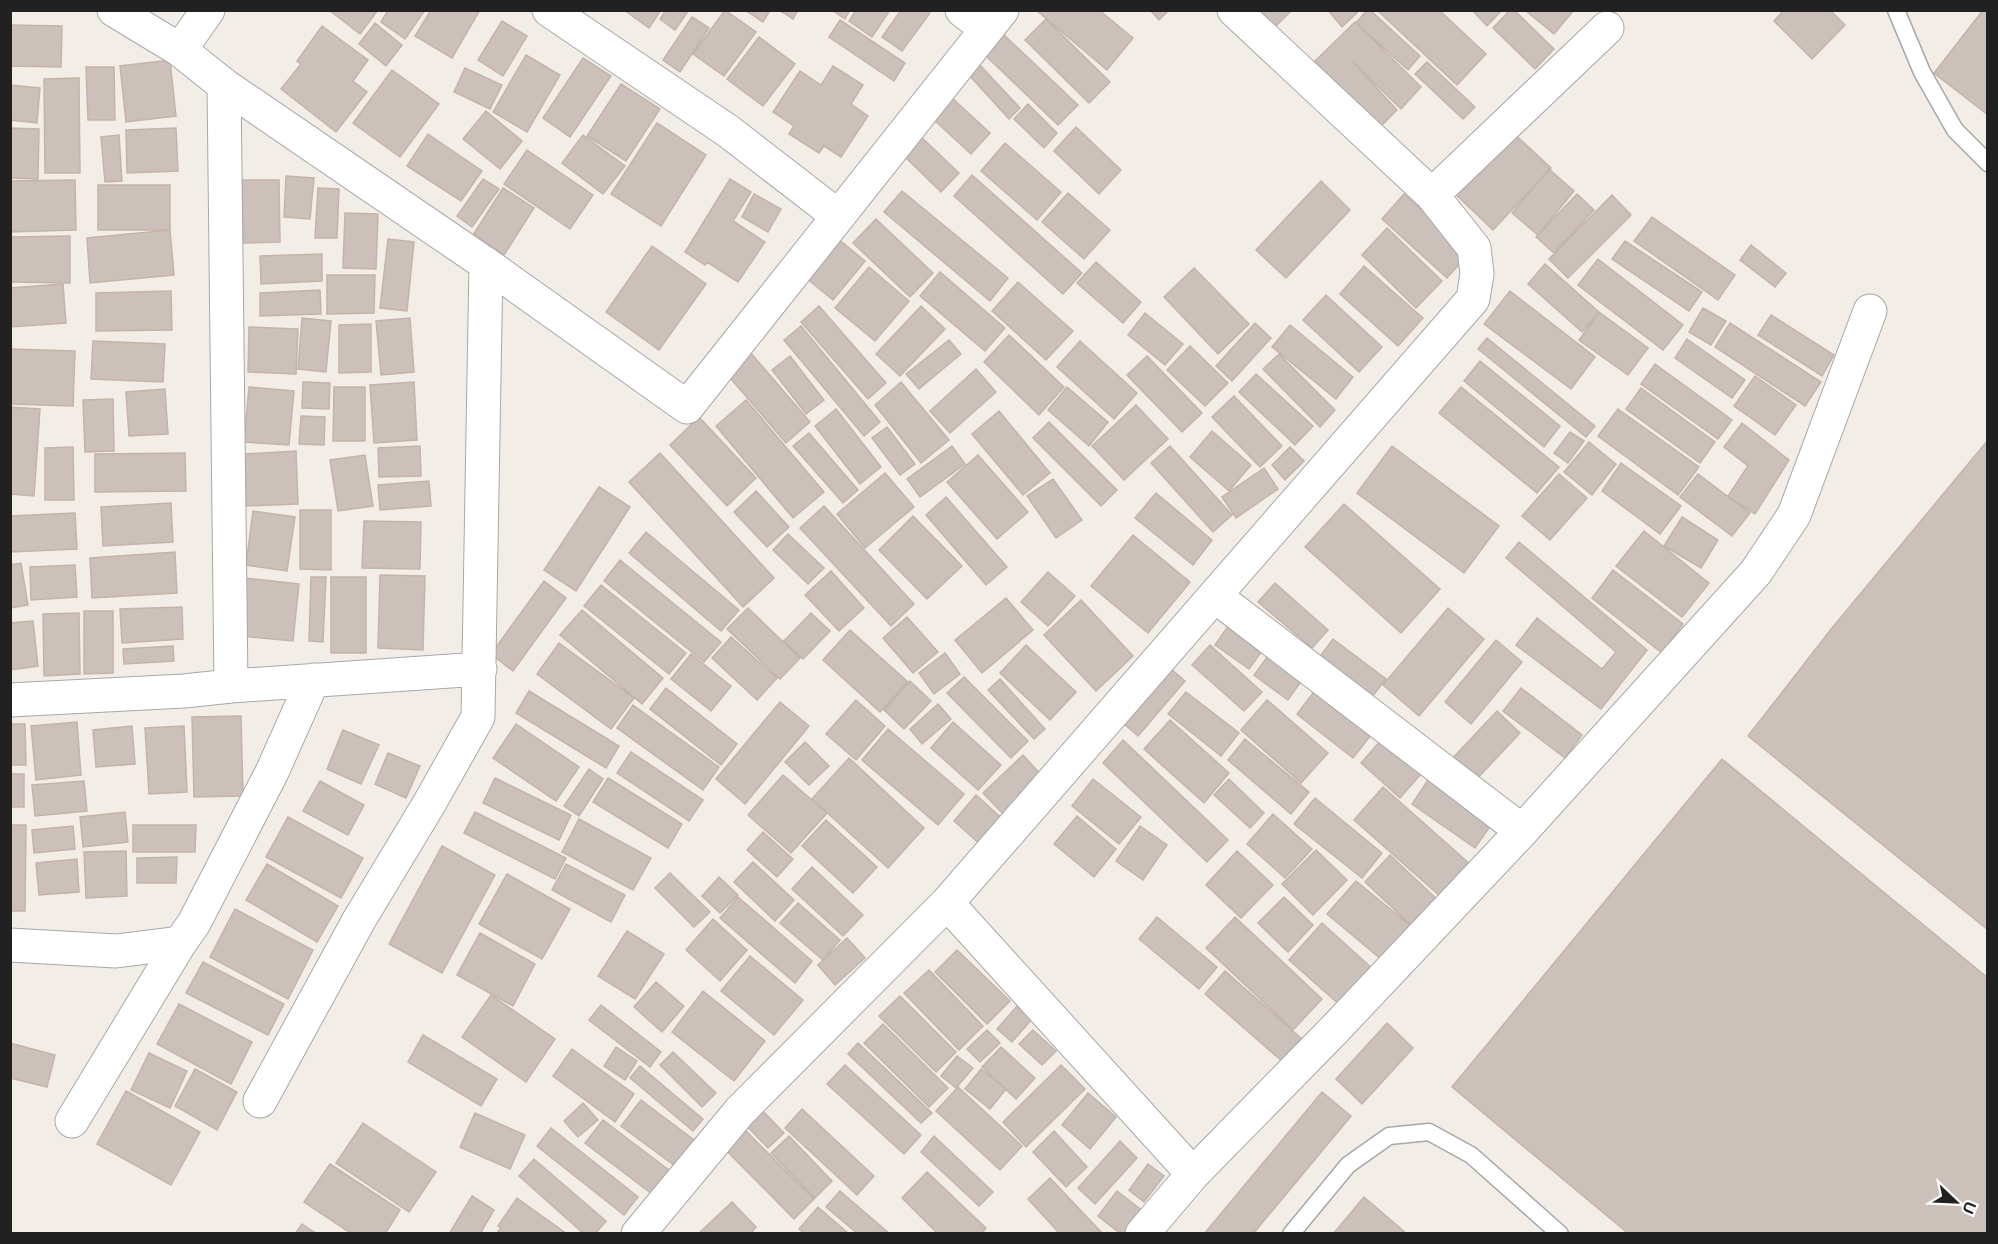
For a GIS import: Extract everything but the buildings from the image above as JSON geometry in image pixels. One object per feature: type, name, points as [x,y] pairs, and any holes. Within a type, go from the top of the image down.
[{"type":"street","points":[[114,10],[180,50],[224,85],[486,264],[687,407],[838,216],[984,17]]},
{"type":"street","points":[[180,50],[208,10]]},
{"type":"street","points":[[549,10],[728,131],[838,216]]},
{"type":"street","points":[[638,1233],[740,1111],[947,903],[1473,299],[1477,274],[1474,248],[1432,195],[1234,10]]},
{"type":"street","points":[[1432,195],[1606,28]]},
{"type":"street","points":[[224,85],[231,686]]},
{"type":"street","points":[[260,1101],[359,920],[468,739],[478,717],[486,264]]},
{"type":"street","points":[[1142,1233],[1193,1174],[1522,831],[1756,572],[1794,515],[1870,311]]},
{"type":"street","points":[[1215,596],[1522,831]]},
{"type":"street","points":[[10,700],[184,691],[480,669]]},
{"type":"street","points":[[72,1121],[194,923],[272,772],[314,680]]},
{"type":"street","points":[[947,903],[1193,1174]]},
{"type":"street","points":[[10,945],[116,951],[180,943]]},
{"type":"lane","points":[[1896,10],[1922,72],[1955,130],[1988,163]]},
{"type":"lane","points":[[1291,1233],[1348,1165],[1389,1136],[1429,1132],[1471,1155],[1560,1233]]}]
